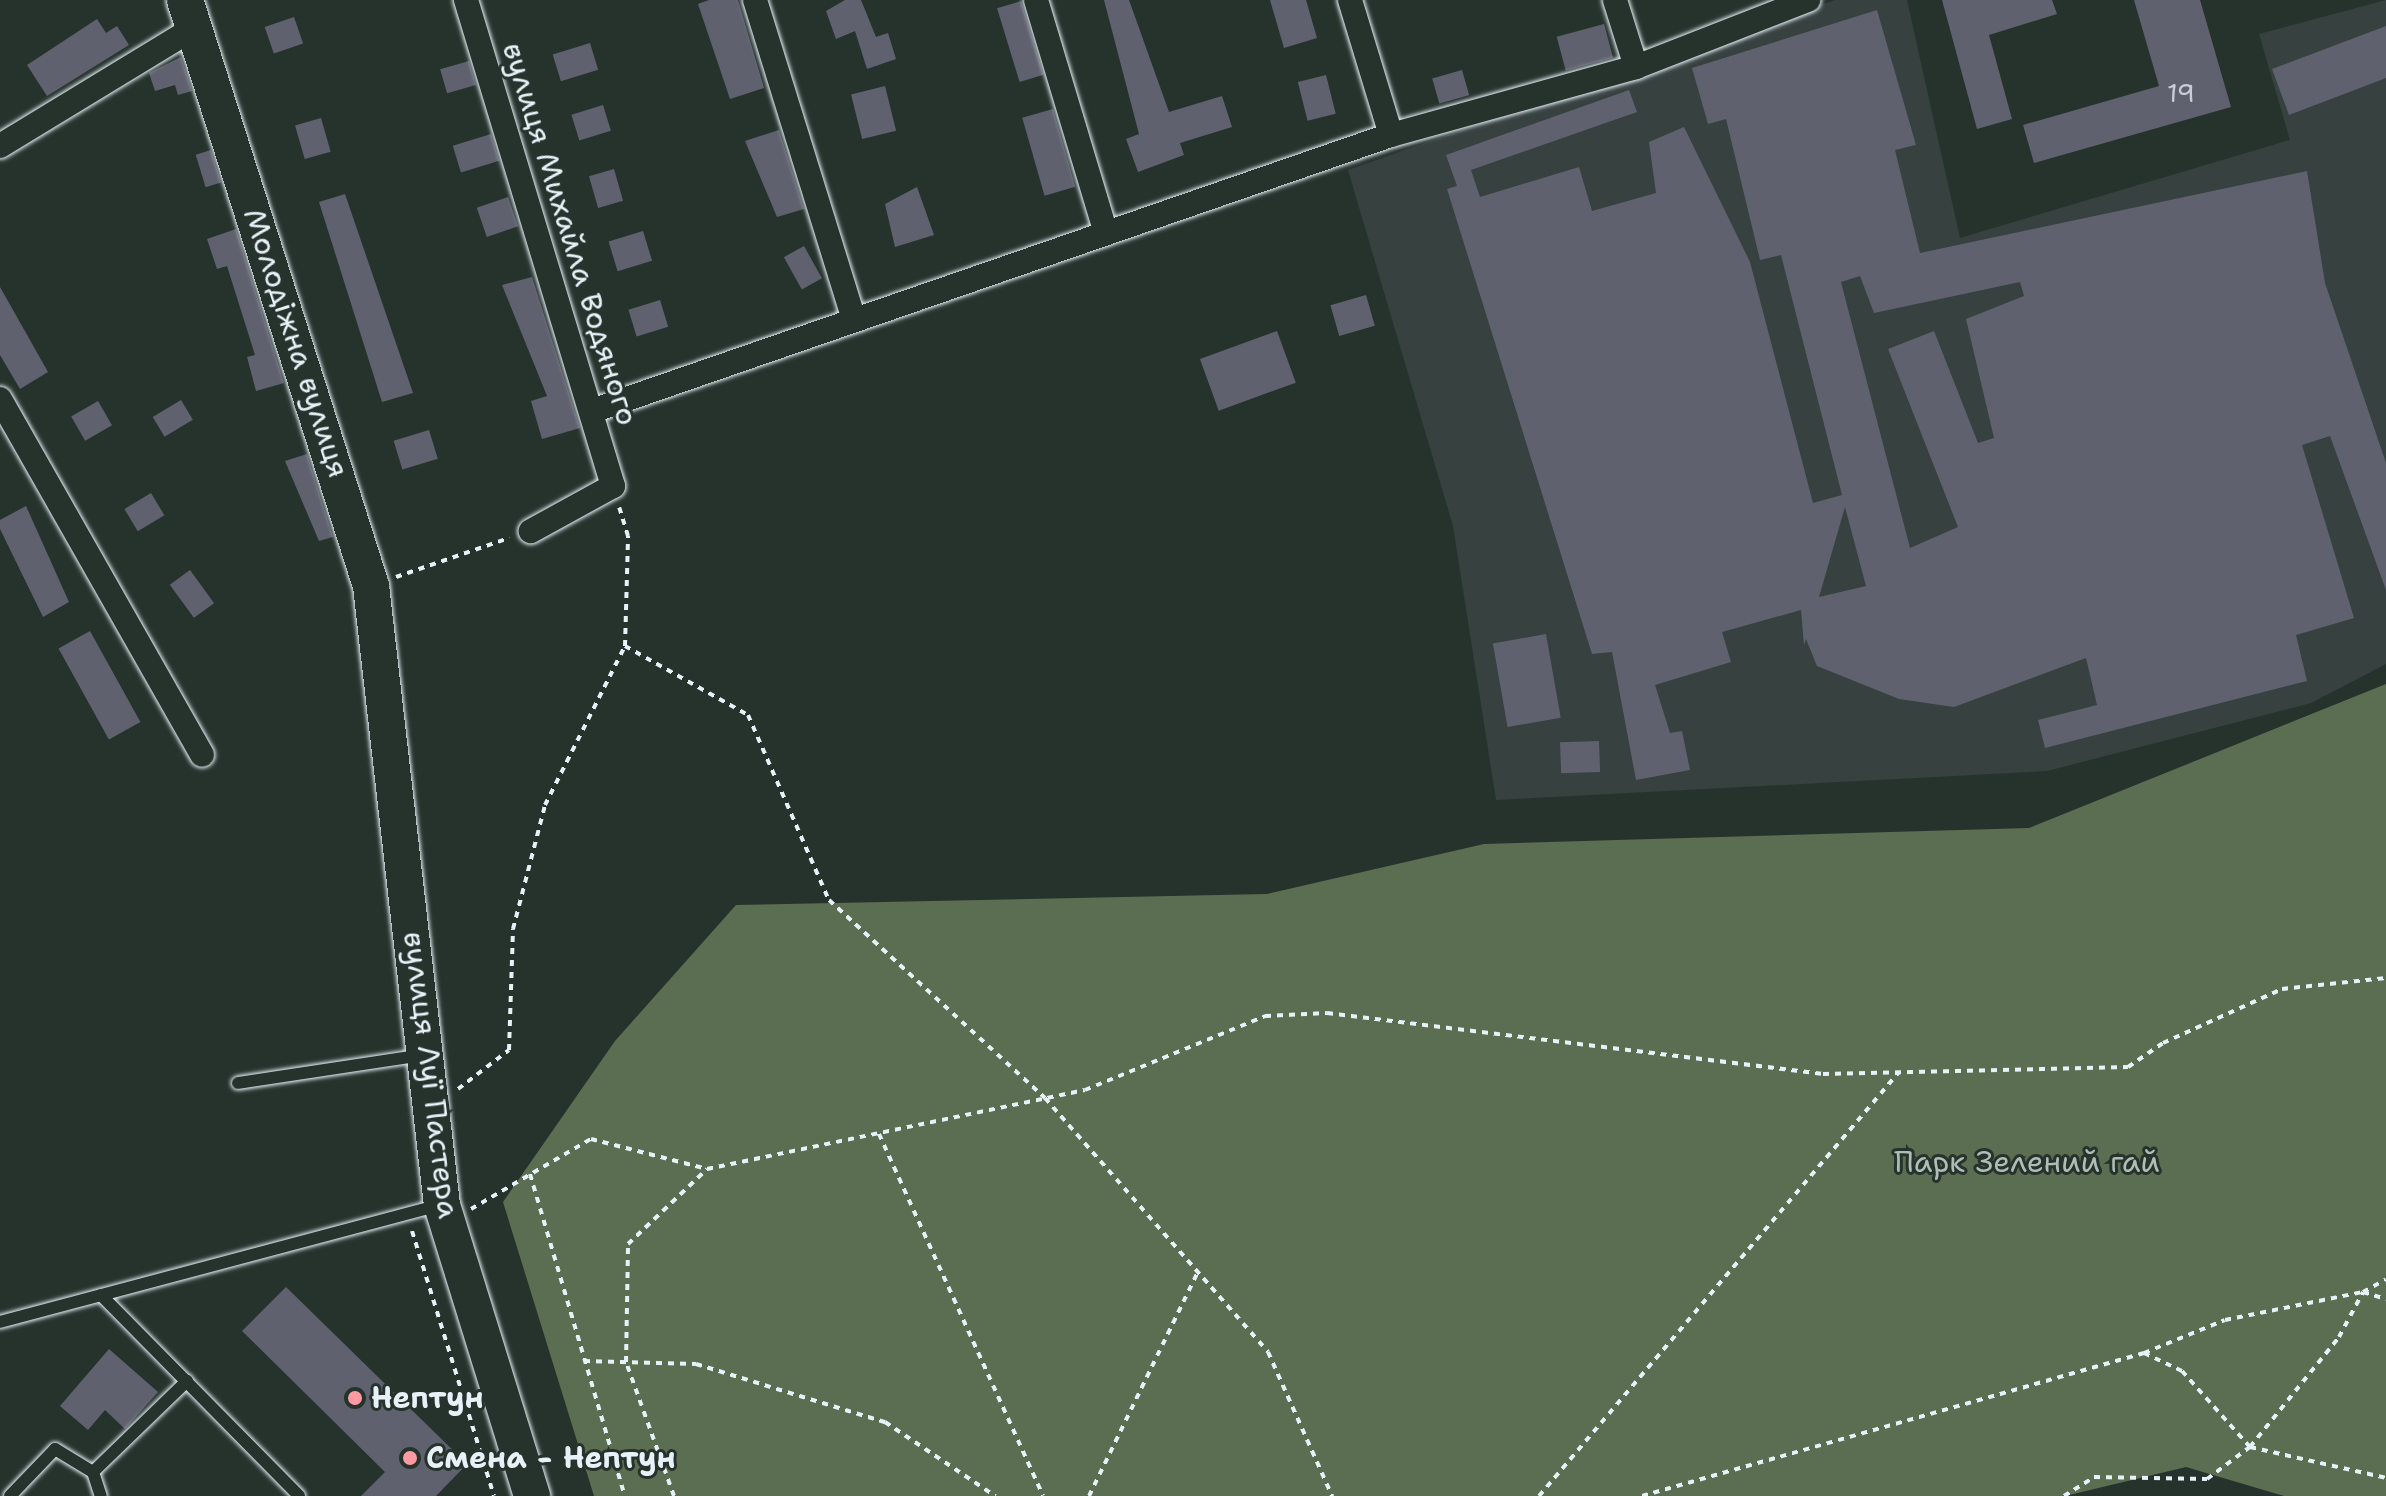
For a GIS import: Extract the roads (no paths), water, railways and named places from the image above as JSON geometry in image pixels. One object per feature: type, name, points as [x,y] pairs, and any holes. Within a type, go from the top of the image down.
[{"type":"street","name":"вулиця Михайла Водяного","points":[[466,0],[613,486],[531,531]]},
{"type":"street","points":[[755,0],[853,317]]},
{"type":"street","points":[[1036,0],[1106,233]]},
{"type":"street","points":[[1350,0],[1391,135]]},
{"type":"street","points":[[1615,0],[1636,67]]},
{"type":"street","points":[[592,411],[853,317],[1391,135],[1636,67],[1808,0]]},
{"type":"street","points":[[0,146],[189,14]]},
{"type":"street","name":"Молодіжна вулиця","points":[[189,14],[371,586],[386,692]]},
{"type":"street","points":[[0,399],[202,755]]},
{"type":"street","name":"вулиця Луї Пастера","points":[[386,692],[445,1213],[532,1496]]},
{"type":"lane","points":[[238,1083],[426,1055]]},
{"type":"lane","points":[[0,1322],[407,1214],[445,1213]]},
{"type":"lane","points":[[101,1295],[299,1496]]},
{"type":"lane","points":[[93,1472],[187,1381]]},
{"type":"lane","points":[[10,1496],[55,1449],[93,1472],[101,1496]]},
{"type":"place","name":"Нептун","points":[[355,1398]]},
{"type":"place","name":"Смена - Нептун","points":[[410,1458]]},
{"type":"park label","name":"Парк Зелений гай","points":[[2027,1162]]}]
